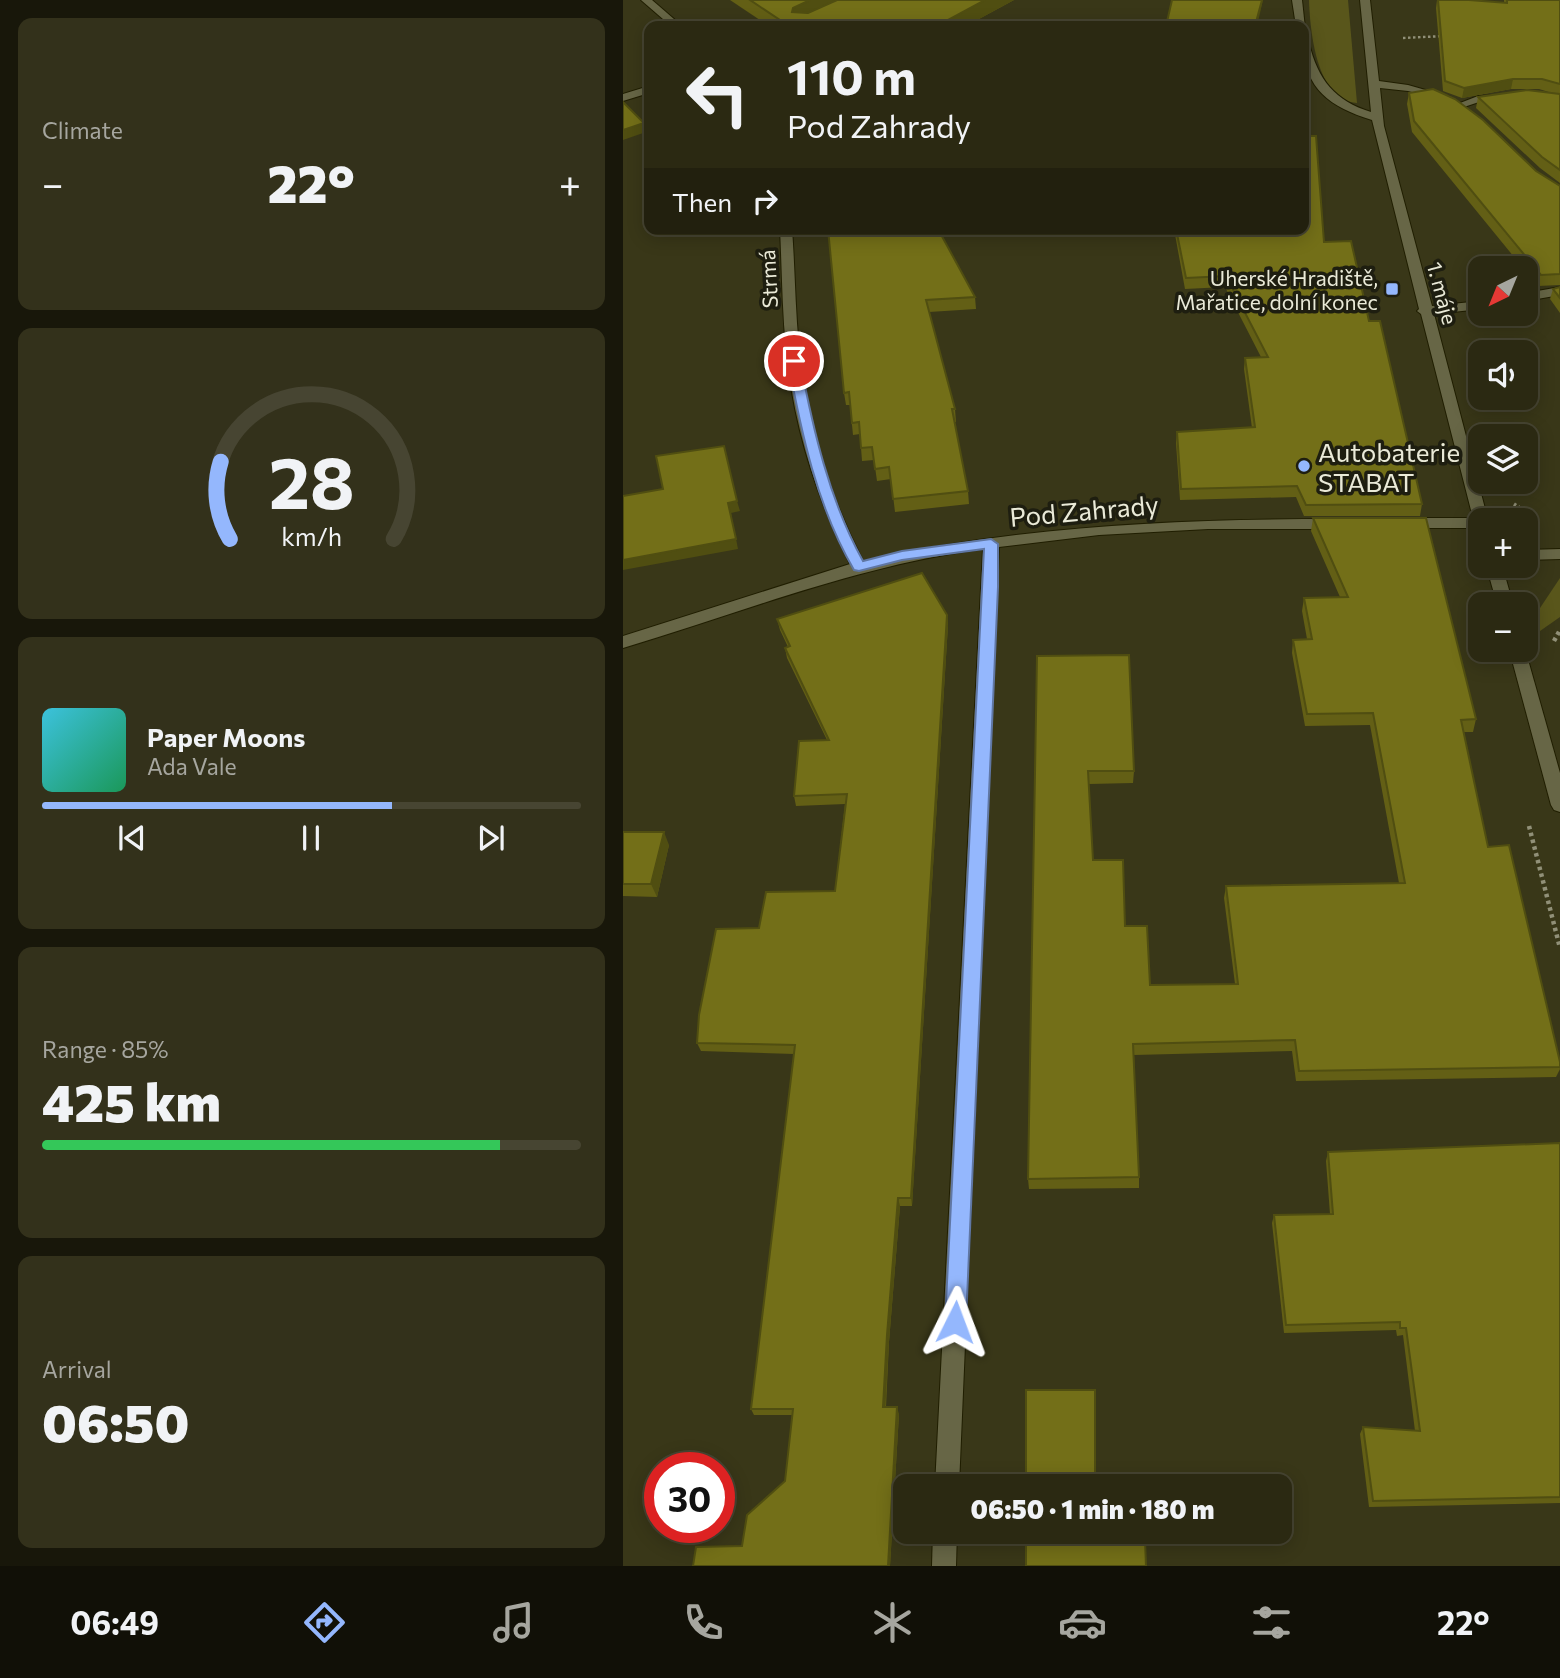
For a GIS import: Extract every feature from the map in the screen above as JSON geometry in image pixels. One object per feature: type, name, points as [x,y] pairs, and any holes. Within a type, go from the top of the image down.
[{"type":"street","points":[[646,0],[671,21]]},
{"type":"street","points":[[1297,0],[1300,21]]},
{"type":"street","name":"1. máje","points":[[1364,0],[1378,118],[1424,311],[1477,508]]},
{"type":"street","points":[[1309,69],[1324,91],[1350,110],[1378,118]]},
{"type":"street","points":[[1372,84],[1425,91],[1461,104],[1471,113]]},
{"type":"street","points":[[623,99],[644,91]]},
{"type":"street","points":[[1461,104],[1478,99],[1511,97]]},
{"type":"street","name":"Strmá","points":[[786,235],[794,361],[806,424],[840,531],[859,567]]},
{"type":"street","points":[[1538,295],[1560,291]]},
{"type":"street","points":[[1424,311],[1468,306]]},
{"type":"street","points":[[1383,523],[1468,521]]},
{"type":"street","name":"Pod Zahrady","points":[[623,642],[859,567],[902,556],[1099,530],[1356,524]]},
{"type":"street","points":[[948,1474],[991,544]]},
{"type":"street","points":[[1538,555],[1560,554]]},
{"type":"street","points":[[1521,662],[1560,805]]},
{"type":"street","points":[[944,1566],[945,1544]]},
{"type":"path","points":[[1367,39],[1444,36]]},
{"type":"path","points":[[1508,498],[1521,508]]},
{"type":"shaded area","points":[[1309,0],[1348,0],[1357,103],[1343,99],[1332,90],[1324,77],[1314,45]]},
{"type":"shaded area","points":[[1560,578],[1560,617],[1540,631],[1540,608]]},
{"type":"building","points":[[750,0],[810,0],[793,8],[792,12],[808,13],[837,0],[985,0],[946,21],[782,21]]},
{"type":"building","points":[[1172,0],[1262,0],[1256,21],[1167,21]]},
{"type":"building","points":[[1438,0],[1507,3],[1507,0],[1560,0],[1560,84],[1542,79],[1513,79],[1464,88],[1445,81]]},
{"type":"building","points":[[1433,89],[1455,99],[1483,120],[1536,171],[1560,186],[1560,274],[1541,275],[1538,271],[1538,256],[1525,256],[1414,121],[1409,93]]},
{"type":"building","points":[[1527,90],[1560,94],[1560,170],[1542,157],[1478,97]]},
{"type":"building","points":[[623,102],[644,123],[623,130]]},
{"type":"building","points":[[1309,136],[1316,136],[1324,242],[1351,241],[1369,321],[1380,321],[1422,504],[1306,505],[1297,486],[1181,489],[1177,432],[1255,427],[1245,358],[1268,357],[1226,276],[1186,278],[1177,235],[1309,235]]},
{"type":"building","points":[[829,235],[941,235],[975,297],[926,300],[955,409],[952,409],[968,491],[893,499],[889,467],[875,469],[872,447],[861,448],[859,422],[852,423],[849,392],[844,393]]},
{"type":"building","points":[[1560,287],[1560,298],[1553,289]]},
{"type":"building","points":[[724,446],[737,501],[728,503],[736,539],[623,560],[623,496],[663,489],[656,456]]},
{"type":"building","points":[[1313,518],[1426,518],[1476,719],[1461,720],[1488,847],[1509,845],[1560,1067],[1299,1071],[1295,1040],[1133,1044],[1139,1177],[1028,1179],[1037,656],[1129,655],[1134,771],[1088,771],[1093,860],[1123,860],[1125,926],[1147,926],[1150,985],[1238,984],[1226,886],[1405,883],[1373,713],[1307,714],[1293,640],[1312,639],[1304,598],[1348,597]]},
{"type":"building","points":[[922,573],[947,615],[911,1198],[898,1198],[887,1335],[883,1407],[897,1407],[888,1566],[693,1566],[696,1547],[742,1546],[747,1515],[785,1481],[793,1409],[751,1409],[795,1045],[697,1043],[699,1015],[716,929],[759,928],[766,892],[835,891],[847,794],[794,796],[799,741],[829,740],[785,648],[790,646],[777,619]]},
{"type":"building","points":[[623,832],[664,832],[651,884],[623,884]]},
{"type":"building","points":[[1560,1143],[1560,1497],[1373,1501],[1363,1427],[1420,1431],[1406,1328],[1400,1328],[1400,1322],[1286,1325],[1274,1215],[1333,1214],[1328,1152]]},
{"type":"building","points":[[1026,1390],[1095,1390],[1095,1474],[1026,1474]]},
{"type":"building","points":[[1026,1544],[1145,1544],[1146,1566],[1026,1566]]},
{"type":"place","name":"Uherské Hradiště, Mařatice, dolní konec","points":[[1392,289]]},
{"type":"place","name":"Autobaterie STABAT","points":[[1304,466]]},
{"type":"route","points":[[794,361],[806,424],[840,531],[859,567],[935,550],[991,544],[955,1322]]}]
